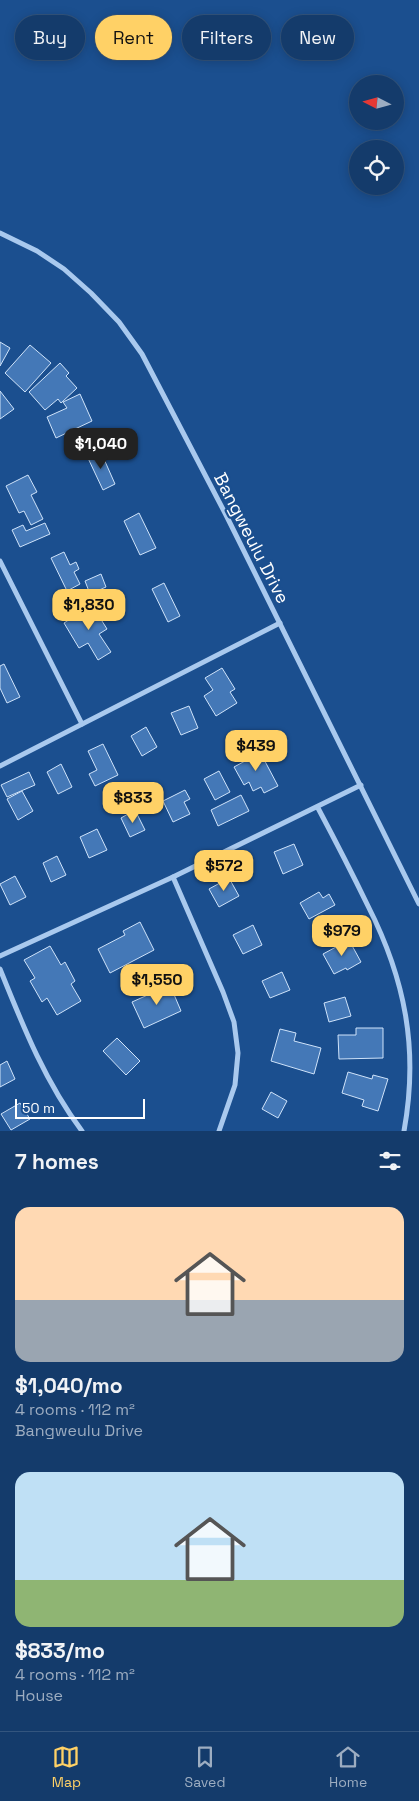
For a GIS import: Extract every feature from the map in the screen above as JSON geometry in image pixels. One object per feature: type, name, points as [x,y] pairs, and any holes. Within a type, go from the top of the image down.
[{"type":"street","name":"Bangweulu Drive","points":[[0,233],[37,251],[64,269],[119,322],[142,354],[280,624],[419,904]]},
{"type":"street","points":[[0,562],[82,724]]},
{"type":"street","points":[[0,766],[280,624]]},
{"type":"street","points":[[0,956],[173,877],[318,808],[361,785]]},
{"type":"street","points":[[318,808],[388,945],[408,999]]},
{"type":"street","points":[[173,877],[234,1022],[238,1052],[235,1085],[228,1110],[219,1131]]},
{"type":"street","points":[[0,969],[30,1043],[52,1087],[82,1131]]},
{"type":"street","points":[[404,1131],[416,1090]]},
{"type":"building","points":[[0,342],[10,348],[0,366]]},
{"type":"building","points":[[30,345],[51,363],[25,392],[5,373]]},
{"type":"building","points":[[60,363],[69,373],[66,376],[77,388],[61,403],[58,399],[45,410],[29,392]]},
{"type":"building","points":[[0,391],[14,409],[0,419]]},
{"type":"building","points":[[80,394],[92,421],[56,438],[47,417],[67,408],[63,402]]},
{"type":"building","points":[[100,450],[115,484],[103,490],[87,456]]},
{"type":"building","points":[[28,475],[37,492],[31,495],[43,519],[31,525],[24,511],[19,513],[6,486]]},
{"type":"building","points":[[139,513],[156,548],[140,555],[124,521]]},
{"type":"building","points":[[45,523],[50,534],[20,547],[12,530],[23,525],[26,531]]},
{"type":"building","points":[[64,552],[70,565],[76,562],[79,569],[74,572],[80,584],[67,591],[51,558]]},
{"type":"building","points":[[101,574],[106,587],[90,594],[85,581]]},
{"type":"building","points":[[164,583],[180,616],[168,622],[152,589]]},
{"type":"building","points":[[92,605],[107,629],[99,634],[111,652],[98,660],[88,643],[79,648],[64,623]]},
{"type":"building","points":[[4,664],[20,697],[7,703],[0,688],[0,666]]},
{"type":"building","points":[[222,668],[235,689],[230,692],[237,703],[216,716],[204,696],[213,690],[205,678]]},
{"type":"building","points":[[189,706],[198,728],[181,735],[171,713]]},
{"type":"building","points":[[146,727],[157,747],[142,756],[131,736]]},
{"type":"building","points":[[103,744],[118,775],[95,786],[89,774],[97,770],[88,751]]},
{"type":"building","points":[[258,748],[278,786],[264,793],[261,787],[253,791],[249,782],[244,785],[234,767],[245,761],[243,756]]},
{"type":"building","points":[[61,764],[72,787],[58,794],[47,772]]},
{"type":"building","points":[[219,771],[230,792],[215,800],[204,779]]},
{"type":"building","points":[[29,772],[35,785],[7,797],[1,785]]},
{"type":"building","points":[[185,790],[190,799],[184,802],[190,814],[173,822],[163,801]]},
{"type":"building","points":[[22,791],[33,811],[18,820],[7,799]]},
{"type":"building","points":[[241,795],[249,811],[218,826],[211,810]]},
{"type":"building","points":[[135,810],[145,830],[130,837],[121,818]]},
{"type":"building","points":[[97,829],[107,850],[89,858],[80,837]]},
{"type":"building","points":[[294,844],[303,865],[283,874],[274,852]]},
{"type":"building","points":[[57,856],[66,875],[51,882],[43,863]]},
{"type":"building","points":[[15,876],[26,897],[10,905],[0,884]]},
{"type":"building","points":[[229,878],[239,896],[219,907],[209,889]]},
{"type":"building","points":[[319,892],[323,898],[329,894],[335,905],[309,919],[300,903]]},
{"type":"building","points":[[140,922],[154,950],[110,973],[98,949],[125,935],[123,931]]},
{"type":"building","points":[[253,925],[262,945],[243,954],[233,935]]},
{"type":"building","points":[[349,940],[361,962],[347,970],[346,968],[334,974],[323,954]]},
{"type":"building","points":[[50,946],[61,965],[65,962],[75,981],[71,984],[81,1001],[57,1015],[47,998],[42,1002],[30,981],[35,978],[24,960]]},
{"type":"building","points":[[282,972],[290,990],[270,998],[262,981]]},
{"type":"building","points":[[170,985],[181,1011],[144,1028],[132,1002]]},
{"type":"building","points":[[345,997],[351,1016],[329,1022],[324,1003]]},
{"type":"building","points":[[356,1028],[383,1028],[383,1058],[339,1059],[338,1035],[356,1035]]},
{"type":"building","points":[[280,1029],[296,1033],[294,1041],[321,1048],[314,1074],[271,1061]]},
{"type":"building","points":[[117,1038],[140,1061],[126,1075],[103,1051]]},
{"type":"building","points":[[7,1061],[15,1079],[0,1087],[0,1065]]},
{"type":"building","points":[[348,1072],[372,1079],[373,1075],[388,1079],[378,1111],[362,1106],[364,1100],[342,1093]]},
{"type":"building","points":[[271,1092],[287,1101],[278,1118],[262,1109]]},
{"type":"building","points":[[20,1103],[30,1119],[11,1130],[1,1114]]}]
